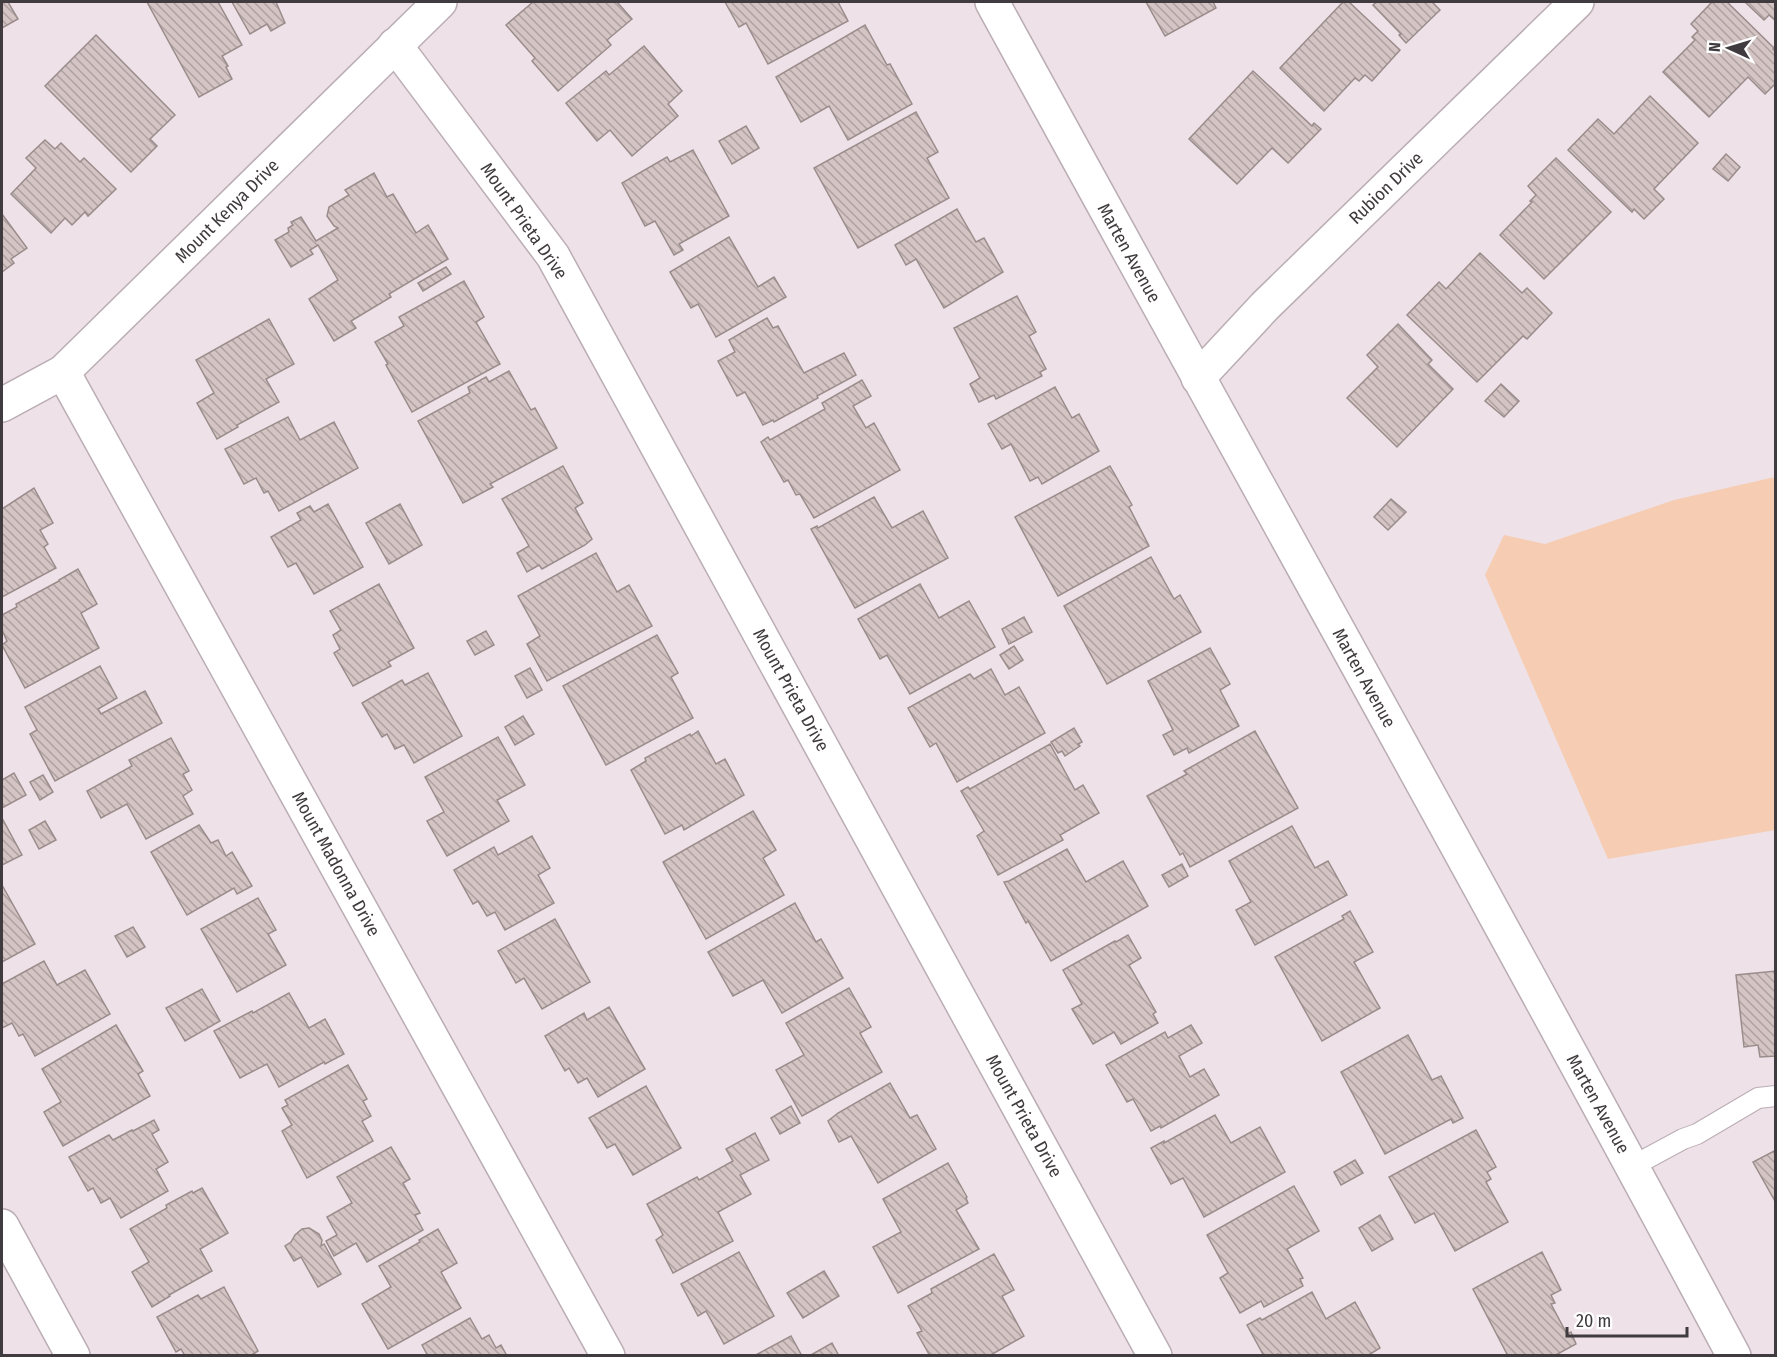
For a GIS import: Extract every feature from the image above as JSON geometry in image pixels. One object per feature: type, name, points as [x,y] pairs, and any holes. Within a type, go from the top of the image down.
[{"type":"street","name":"Mount Kenya Drive","points":[[2,405],[63,372],[440,2]]},
{"type":"street","name":"Marten Avenue","points":[[992,2],[1633,1166],[1734,1356]]},
{"type":"street","name":"Rubion Drive","points":[[1198,378],[1265,306],[1577,2]]},
{"type":"street","name":"Mount Prieta Drive","points":[[395,45],[553,256],[1155,1356]]},
{"type":"street","name":"Mount Madonna Drive","points":[[63,372],[608,1356]]},
{"type":"street","points":[[2,1226],[73,1356]]},
{"type":"lane","points":[[1633,1166],[1696,1134],[1758,1098],[1776,1096]]},
{"type":"shaded area","points":[[1775,477],[1775,830],[1608,859],[1485,575],[1504,535],[1545,544],[1674,500]]},
{"type":"building","points":[[2,2],[8,2],[18,19],[2,28]]},
{"type":"building","points":[[147,2],[218,2],[242,45],[222,56],[232,79],[199,97]]},
{"type":"building","points":[[232,2],[276,2],[285,23],[271,31],[267,24],[250,34]]},
{"type":"building","points":[[533,2],[617,2],[632,19],[607,40],[611,45],[558,91],[532,61],[535,58],[506,25]]},
{"type":"building","points":[[725,2],[838,2],[848,21],[768,64],[746,23],[739,27]]},
{"type":"building","points":[[1146,2],[1213,2],[1216,8],[1165,36]]},
{"type":"building","points":[[1343,2],[1349,2],[1400,50],[1372,81],[1365,75],[1359,81],[1355,78],[1324,111],[1280,68]]},
{"type":"building","points":[[1377,2],[1432,2],[1440,10],[1406,43],[1399,35],[1401,34],[1373,5]]},
{"type":"building","points":[[1712,2],[1727,2],[1774,48],[1776,83],[1765,94],[1748,77],[1709,117],[1663,72],[1695,40],[1692,37],[1698,31],[1691,24]]},
{"type":"building","points":[[1745,2],[1776,2],[1776,21],[1769,15],[1764,20]]},
{"type":"building","points":[[865,25],[912,104],[848,140],[829,106],[801,122],[776,77]]},
{"type":"building","points":[[96,35],[175,115],[150,139],[157,146],[131,172],[45,86]]},
{"type":"building","points":[[644,46],[682,91],[668,104],[678,116],[632,156],[610,130],[597,141],[566,103],[606,71],[609,75]]},
{"type":"building","points":[[1253,71],[1312,126],[1314,123],[1321,129],[1288,163],[1272,148],[1237,184],[1189,139]]},
{"type":"building","points":[[1650,96],[1698,143],[1654,189],[1664,199],[1644,219],[1634,209],[1632,212],[1568,150],[1598,119],[1614,134]]},
{"type":"building","points":[[916,112],[938,152],[927,158],[949,198],[858,248],[814,168]]},
{"type":"building","points":[[746,126],[759,148],[732,164],[719,141]]},
{"type":"building","points":[[45,140],[55,149],[61,143],[80,162],[84,158],[116,189],[88,216],[85,212],[72,225],[65,218],[51,233],[11,194],[36,168],[26,158]]},
{"type":"building","points":[[693,150],[729,216],[679,244],[683,250],[674,255],[655,221],[645,226],[622,183],[667,157],[670,162]]},
{"type":"building","points":[[1726,154],[1740,167],[1728,181],[1713,169]]},
{"type":"building","points":[[1556,158],[1611,212],[1544,279],[1500,235],[1532,202],[1530,201],[1536,195],[1528,186]]},
{"type":"building","points":[[374,173],[387,197],[393,194],[416,233],[428,225],[448,259],[389,294],[391,297],[351,321],[356,328],[334,341],[309,299],[338,280],[318,245],[310,250],[313,254],[291,267],[275,240],[289,232],[288,228],[293,225],[291,222],[301,217],[316,241],[338,228],[327,216],[329,207],[349,195],[345,190]]},
{"type":"building","points":[[957,209],[976,242],[984,238],[1003,272],[944,308],[916,259],[906,265],[895,245]]},
{"type":"building","points":[[2,214],[27,248],[11,259],[14,263],[2,272]]},
{"type":"building","points":[[729,237],[758,287],[774,277],[786,297],[716,337],[698,304],[691,308],[670,272]]},
{"type":"building","points":[[1480,253],[1522,293],[1527,288],[1552,313],[1527,339],[1523,336],[1477,382],[1407,315],[1439,282],[1446,289]]},
{"type":"building","points":[[446,267],[451,274],[423,291],[418,283]]},
{"type":"building","points":[[464,281],[484,317],[476,322],[500,364],[412,412],[375,342],[404,326],[399,317]]},
{"type":"building","points":[[1017,296],[1036,332],[1029,336],[1046,369],[1040,372],[1042,376],[996,399],[994,395],[979,402],[970,384],[980,378],[954,328]]},
{"type":"building","points":[[767,318],[773,328],[778,326],[804,373],[844,353],[856,375],[774,422],[773,420],[763,425],[745,392],[737,396],[718,361],[735,352],[729,340]]},
{"type":"building","points":[[269,319],[294,364],[266,379],[279,402],[217,439],[197,403],[214,393],[196,360]]},
{"type":"building","points":[[1398,324],[1432,360],[1428,364],[1453,389],[1397,447],[1347,398],[1378,367],[1367,355]]},
{"type":"building","points":[[509,371],[531,410],[535,408],[557,448],[490,484],[493,487],[463,503],[418,421],[470,393],[468,387],[486,377],[489,382]]},
{"type":"building","points":[[862,380],[871,396],[853,406],[866,428],[874,423],[900,470],[814,518],[800,494],[796,495],[788,480],[784,482],[761,442],[768,437],[770,440],[825,409],[822,403]]},
{"type":"building","points":[[1501,384],[1519,401],[1504,417],[1485,401]]},
{"type":"building","points":[[1055,387],[1072,418],[1079,414],[1099,451],[1042,484],[1038,477],[1030,481],[1011,444],[1002,449],[988,424]]},
{"type":"building","points":[[288,417],[300,440],[334,422],[358,468],[279,511],[268,491],[264,493],[256,478],[244,484],[225,449]]},
{"type":"building","points":[[563,466],[583,503],[575,508],[592,539],[542,569],[539,565],[527,572],[517,553],[529,546],[502,499]]},
{"type":"building","points":[[1110,466],[1132,505],[1129,507],[1149,546],[1058,596],[1015,517]]},
{"type":"building","points":[[34,488],[53,523],[40,530],[48,544],[44,547],[56,568],[2,597],[2,509]]},
{"type":"building","points":[[874,497],[892,528],[923,511],[948,558],[855,608],[811,529],[817,526],[818,528]]},
{"type":"building","points":[[1391,499],[1406,512],[1388,530],[1374,517]]},
{"type":"building","points":[[328,504],[363,567],[314,594],[296,563],[288,567],[271,537],[301,520],[297,513],[310,506],[314,512]]},
{"type":"building","points":[[400,504],[422,545],[389,564],[366,523]]},
{"type":"building","points":[[596,553],[617,592],[629,585],[652,626],[547,681],[527,644],[540,636],[518,596]]},
{"type":"building","points":[[1151,557],[1174,599],[1180,595],[1201,632],[1107,684],[1064,606]]},
{"type":"building","points":[[78,569],[97,604],[81,613],[99,648],[25,688],[2,645],[7,641],[2,630],[2,615],[17,607],[16,604]]},
{"type":"building","points":[[379,584],[414,648],[388,662],[391,666],[353,686],[334,653],[340,649],[333,635],[341,630],[330,611]]},
{"type":"building","points":[[920,584],[939,618],[969,601],[995,647],[910,694],[887,655],[880,659],[858,619]]},
{"type":"building","points":[[1024,617],[1032,632],[1009,644],[1002,629]]},
{"type":"building","points":[[486,631],[494,645],[475,655],[467,641]]},
{"type":"building","points":[[657,635],[678,673],[671,677],[693,718],[606,765],[563,686]]},
{"type":"building","points":[[1014,646],[1023,660],[1009,669],[1000,655]]},
{"type":"building","points":[[1210,648],[1230,684],[1220,690],[1239,726],[1189,753],[1187,748],[1174,755],[1163,735],[1173,730],[1148,681]]},
{"type":"building","points":[[100,666],[117,698],[98,709],[101,714],[145,691],[162,723],[55,781],[30,734],[37,730],[25,707]]},
{"type":"building","points":[[530,668],[542,690],[527,698],[515,676]]},
{"type":"building","points":[[991,669],[1005,695],[1019,687],[1045,733],[957,782],[936,743],[930,747],[908,708],[970,674],[974,679]]},
{"type":"building","points":[[428,673],[462,736],[414,763],[404,745],[395,749],[387,734],[382,737],[362,703],[402,680],[405,685]]},
{"type":"building","points":[[523,716],[534,734],[515,745],[505,727]]},
{"type":"building","points":[[1074,728],[1082,742],[1078,744],[1080,746],[1065,756],[1062,751],[1058,753],[1051,742]]},
{"type":"building","points":[[698,731],[716,764],[725,759],[744,795],[684,830],[682,825],[665,834],[631,770],[646,761],[645,758]]},
{"type":"building","points":[[1255,731],[1298,808],[1190,867],[1183,853],[1180,855],[1147,796],[1187,774],[1184,771]]},
{"type":"building","points":[[498,737],[525,785],[497,800],[509,821],[447,856],[427,821],[444,812],[425,777]]},
{"type":"building","points":[[171,738],[189,771],[183,774],[192,790],[183,796],[193,814],[146,839],[127,804],[101,818],[87,791],[132,766],[129,760]]},
{"type":"building","points":[[1050,744],[1075,790],[1083,785],[1099,813],[1060,835],[1063,840],[998,875],[977,836],[984,831],[961,791],[968,787],[970,789]]},
{"type":"building","points":[[14,773],[26,795],[2,808],[2,780]]},
{"type":"building","points":[[43,775],[53,792],[40,800],[30,782]]},
{"type":"building","points":[[753,811],[776,850],[763,858],[784,895],[706,939],[663,862]]},
{"type":"building","points":[[2,818],[22,855],[2,865]]},
{"type":"building","points":[[45,821],[56,840],[39,849],[29,830]]},
{"type":"building","points":[[199,825],[211,843],[218,840],[226,856],[232,852],[252,886],[237,894],[234,888],[187,915],[151,852]]},
{"type":"building","points":[[1292,826],[1315,868],[1328,861],[1347,895],[1255,945],[1236,910],[1251,902],[1229,861]]},
{"type":"building","points":[[532,836],[550,868],[538,875],[554,903],[505,930],[495,912],[487,916],[478,901],[473,904],[454,870],[494,847],[498,855]]},
{"type":"building","points":[[1067,849],[1086,882],[1123,861],[1148,906],[1051,961],[1028,921],[1026,923],[1004,882]]},
{"type":"building","points":[[1182,864],[1188,876],[1169,887],[1162,875]]},
{"type":"building","points":[[2,885],[35,944],[2,962]]},
{"type":"building","points":[[258,898],[276,930],[268,934],[286,965],[237,992],[201,929]]},
{"type":"building","points":[[795,903],[816,942],[821,939],[843,978],[782,1013],[763,980],[733,996],[708,952]]},
{"type":"building","points":[[1350,911],[1373,952],[1354,962],[1380,1008],[1322,1041],[1275,957],[1344,919],[1342,916]]},
{"type":"building","points":[[555,919],[590,982],[542,1009],[524,978],[516,983],[498,951]]},
{"type":"building","points":[[133,927],[145,947],[127,957],[115,936]]},
{"type":"building","points":[[1128,935],[1141,958],[1129,965],[1156,1012],[1153,1014],[1158,1023],[1121,1044],[1114,1032],[1093,1044],[1072,1009],[1082,1004],[1063,970]]},
{"type":"building","points":[[44,961],[57,985],[85,970],[110,1014],[35,1056],[23,1034],[19,1036],[12,1023],[2,1028],[2,984]]},
{"type":"building","points":[[1776,971],[1776,1056],[1760,1057],[1758,1045],[1744,1047],[1736,975]]},
{"type":"building","points":[[849,988],[871,1027],[860,1033],[882,1072],[802,1116],[776,1070],[804,1055],[786,1023]]},
{"type":"building","points":[[202,989],[220,1021],[185,1041],[166,1008]]},
{"type":"building","points":[[289,993],[309,1028],[325,1019],[344,1054],[325,1064],[324,1062],[279,1087],[267,1064],[240,1078],[214,1031]]},
{"type":"building","points":[[609,1007],[645,1069],[598,1097],[587,1078],[578,1083],[569,1068],[565,1071],[545,1036],[584,1013],[587,1020]]},
{"type":"building","points":[[116,1025],[143,1071],[138,1074],[150,1096],[63,1146],[44,1112],[61,1102],[42,1069]]},
{"type":"building","points":[[1191,1025],[1202,1043],[1179,1056],[1190,1077],[1204,1069],[1219,1095],[1161,1128],[1160,1126],[1151,1131],[1133,1099],[1127,1102],[1106,1065],[1165,1032],[1168,1038]]},
{"type":"building","points":[[1408,1035],[1432,1080],[1441,1076],[1463,1118],[1453,1123],[1451,1119],[1385,1154],[1341,1072]]},
{"type":"building","points":[[348,1065],[367,1099],[363,1101],[371,1116],[362,1121],[373,1141],[307,1178],[282,1131],[292,1125],[282,1108],[288,1105],[285,1100]]},
{"type":"building","points":[[890,1083],[910,1118],[917,1115],[936,1149],[878,1183],[851,1136],[839,1142],[828,1121]]},
{"type":"building","points":[[646,1086],[681,1148],[633,1175],[615,1144],[607,1148],[589,1118]]},
{"type":"building","points":[[791,1106],[800,1123],[780,1134],[771,1118]]},
{"type":"building","points":[[1215,1115],[1231,1143],[1260,1127],[1285,1172],[1204,1217],[1183,1178],[1171,1184],[1151,1148]]},
{"type":"building","points":[[154,1120],[159,1130],[152,1134],[168,1162],[156,1169],[168,1191],[121,1218],[110,1198],[101,1203],[93,1188],[88,1191],[69,1157],[109,1135],[113,1140]]},
{"type":"building","points":[[1476,1130],[1496,1167],[1487,1172],[1491,1179],[1486,1182],[1508,1222],[1455,1251],[1434,1213],[1415,1223],[1389,1177]]},
{"type":"building","points":[[755,1133],[769,1160],[740,1175],[751,1194],[718,1212],[733,1241],[673,1273],[656,1240],[663,1235],[647,1204],[733,1161],[726,1149]]},
{"type":"building","points":[[391,1147],[410,1179],[403,1183],[420,1213],[415,1215],[423,1230],[367,1262],[356,1243],[334,1256],[326,1241],[337,1235],[327,1217],[352,1203],[337,1177]]},
{"type":"building","points":[[1776,1150],[1776,1203],[1753,1162]]},
{"type":"building","points":[[1355,1160],[1363,1173],[1341,1185],[1334,1172]]},
{"type":"building","points":[[948,1163],[967,1197],[968,1203],[956,1210],[979,1249],[898,1293],[873,1247],[901,1232],[883,1199]]},
{"type":"building","points":[[1294,1186],[1319,1231],[1287,1249],[1303,1278],[1300,1279],[1303,1286],[1264,1307],[1261,1301],[1240,1313],[1220,1278],[1228,1273],[1207,1235]]},
{"type":"building","points":[[202,1188],[228,1233],[200,1249],[212,1271],[152,1307],[132,1272],[149,1262],[130,1229],[167,1208],[166,1205]]},
{"type":"building","points":[[1380,1215],[1393,1239],[1372,1251],[1359,1228]]},
{"type":"building","points":[[309,1228],[319,1234],[322,1240],[321,1246],[324,1244],[341,1274],[318,1287],[301,1257],[294,1261],[285,1246],[302,1229]]},
{"type":"building","points":[[438,1229],[457,1263],[441,1272],[461,1308],[388,1349],[362,1304],[391,1287],[379,1266]]},
{"type":"building","points":[[739,1252],[774,1316],[724,1344],[706,1311],[698,1316],[681,1284]]},
{"type":"building","points":[[1542,1252],[1561,1290],[1551,1295],[1555,1303],[1551,1304],[1567,1334],[1571,1332],[1576,1344],[1554,1356],[1508,1356],[1473,1289]]},
{"type":"building","points":[[994,1254],[1014,1290],[1002,1296],[1024,1336],[989,1356],[930,1356],[917,1333],[922,1331],[908,1306],[932,1293],[931,1289]]},
{"type":"building","points":[[824,1271],[839,1296],[803,1318],[787,1293]]},
{"type":"building","points":[[224,1287],[258,1351],[250,1356],[185,1356],[181,1349],[176,1352],[157,1317],[198,1295],[201,1299]]},
{"type":"building","points":[[1312,1292],[1326,1319],[1355,1302],[1380,1348],[1367,1356],[1279,1356],[1278,1354],[1264,1356],[1247,1325],[1260,1318],[1262,1320]]},
{"type":"building","points":[[470,1318],[482,1339],[489,1335],[496,1348],[501,1345],[507,1356],[428,1356],[422,1345]]},
{"type":"building","points":[[791,1336],[802,1356],[754,1356]]},
{"type":"building","points":[[832,1343],[839,1356],[809,1356]]}]
